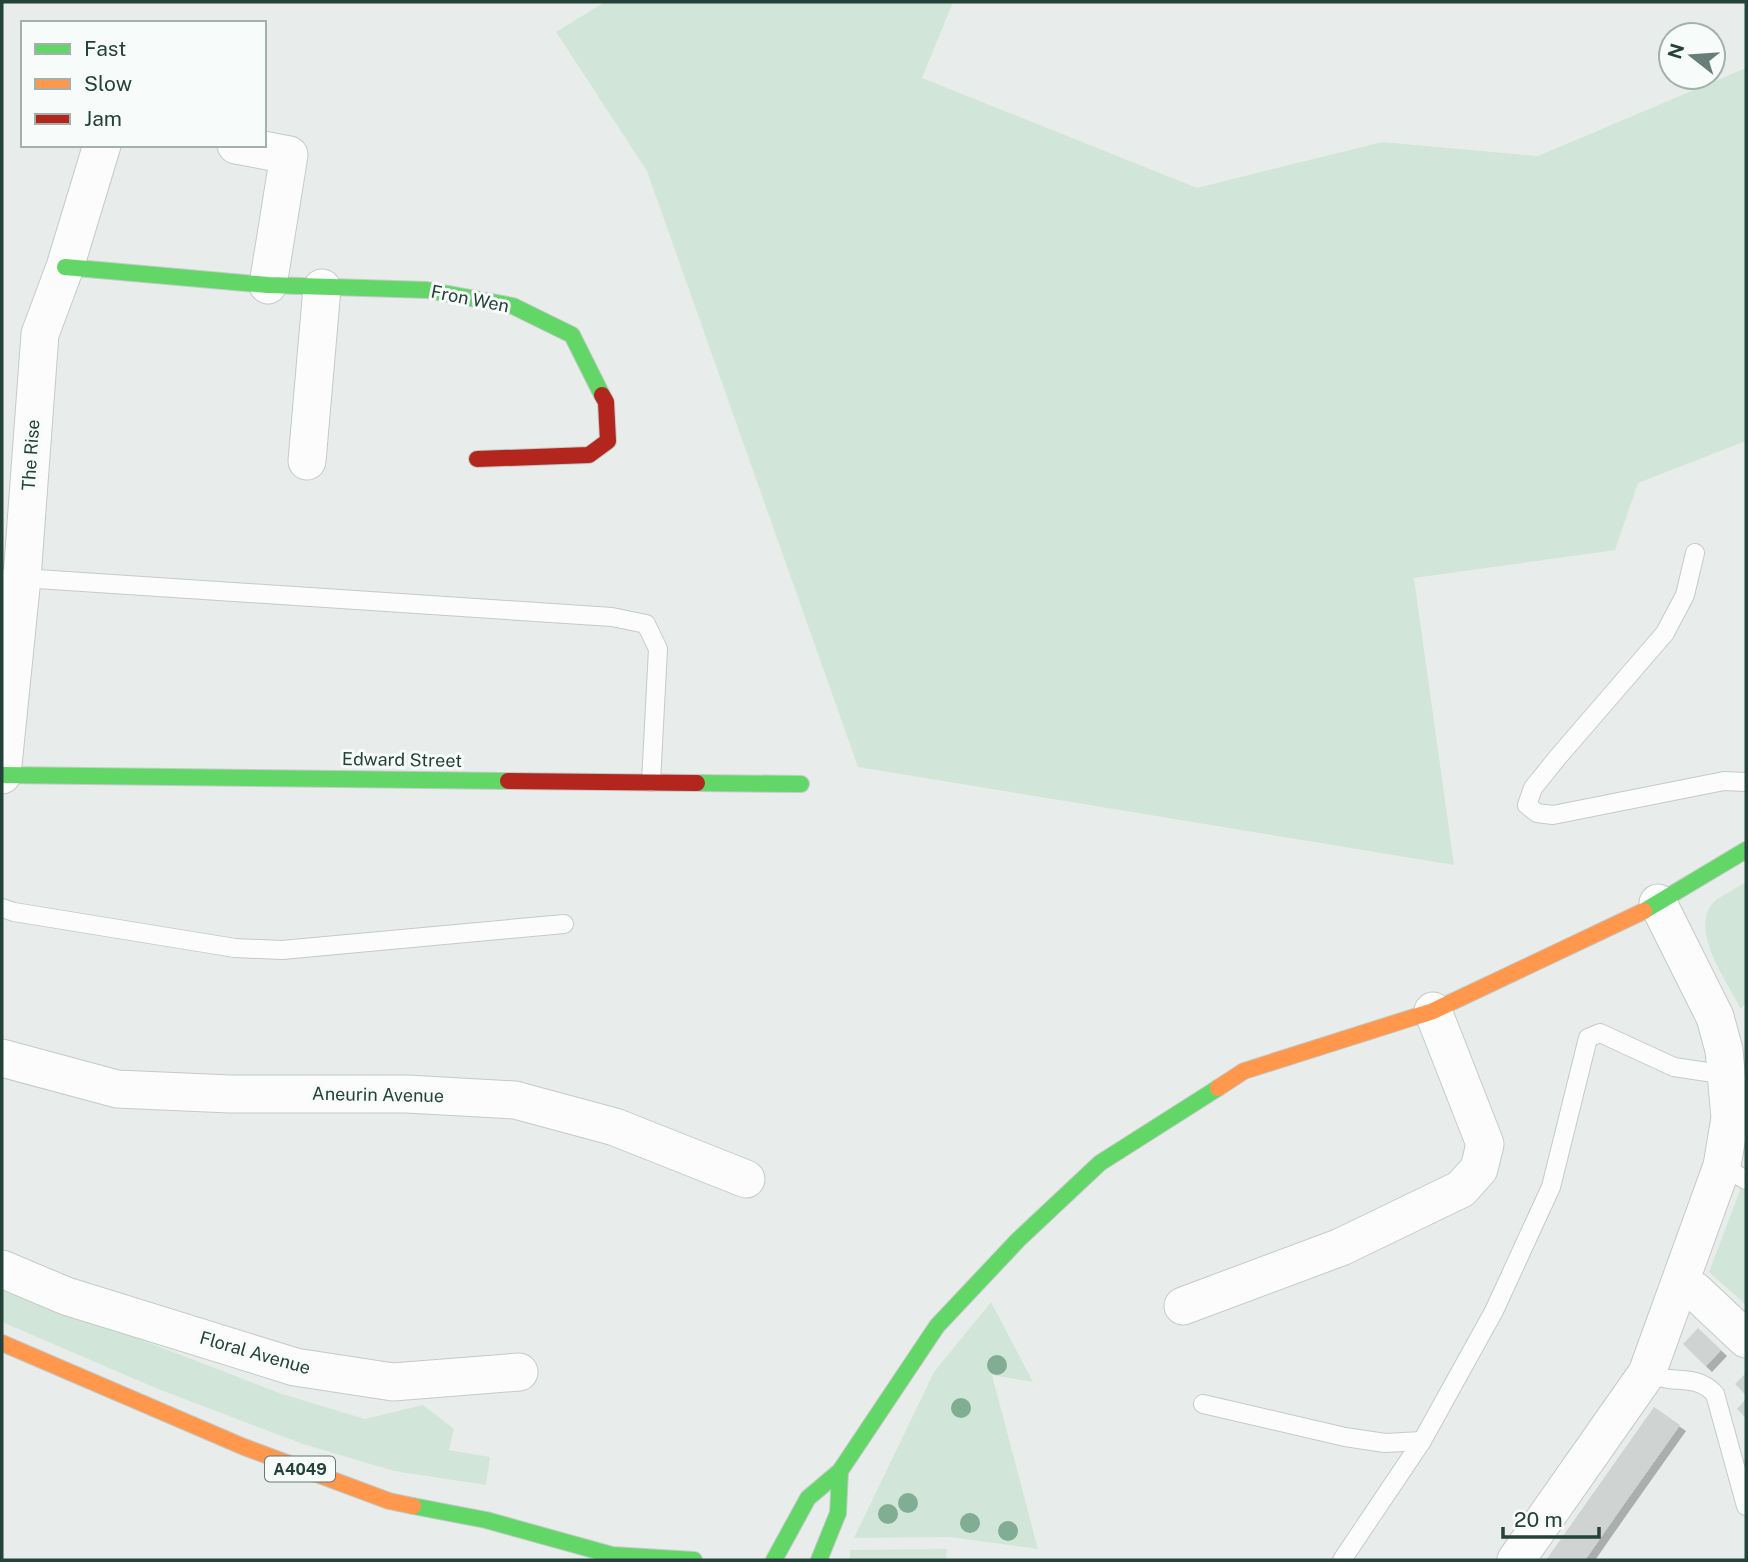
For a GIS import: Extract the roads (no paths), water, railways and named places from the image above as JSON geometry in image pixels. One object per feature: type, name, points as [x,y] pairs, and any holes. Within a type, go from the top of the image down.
[{"type":"main road","name":"Fron Wen","points":[[65,267],[268,285],[427,290],[513,306],[572,335],[606,402],[608,441],[589,455],[477,459]]},
{"type":"main road","name":"Edward Street","points":[[2,775],[801,784]]},
{"type":"main road","points":[[774,1560],[808,1498],[841,1471],[937,1326],[1018,1240],[1100,1163],[1244,1071],[1433,1011],[1658,903],[1746,850]]},
{"type":"main road","name":"A4049","points":[[2,1343],[244,1447],[389,1501],[486,1520],[617,1558],[694,1560]]},
{"type":"main road","points":[[819,1560],[838,1513],[841,1471]]},
{"type":"street","name":"The Rise","points":[[2,775],[12,579],[40,334],[65,267],[101,147]]},
{"type":"street","points":[[247,147],[289,155],[268,285]]},
{"type":"street","points":[[307,461],[322,288]]},
{"type":"street","points":[[1516,1560],[1647,1373],[1679,1285],[1734,1173],[1730,1118],[1733,1057],[1658,903]]},
{"type":"street","points":[[1183,1306],[1341,1247],[1461,1189],[1479,1169],[1485,1144],[1433,1011]]},
{"type":"street","name":"Aneurin Avenue","points":[[2,1058],[117,1089],[230,1094],[407,1094],[515,1100],[615,1127],[746,1179]]},
{"type":"street","name":"Floral Avenue","points":[[2,1269],[66,1296],[295,1367],[393,1382],[519,1372]]},
{"type":"street","points":[[1679,1285],[1695,1291],[1746,1339]]},
{"type":"lane","points":[[1695,553],[1685,595],[1665,633],[1533,788],[1527,805],[1537,813],[1553,815],[1724,781],[1746,782]]},
{"type":"lane","points":[[12,579],[612,617],[646,625],[658,649],[652,782]]},
{"type":"lane","points":[[2,908],[235,948],[282,950],[565,925]]},
{"type":"lane","points":[[1342,1560],[1422,1441],[1494,1311],[1551,1187],[1588,1038],[1600,1033],[1674,1067],[1733,1057]]},
{"type":"lane","points":[[1647,1373],[1666,1379],[1706,1384],[1716,1394],[1746,1506]]},
{"type":"lane","points":[[1203,1404],[1345,1437],[1385,1443],[1422,1441]]}]
